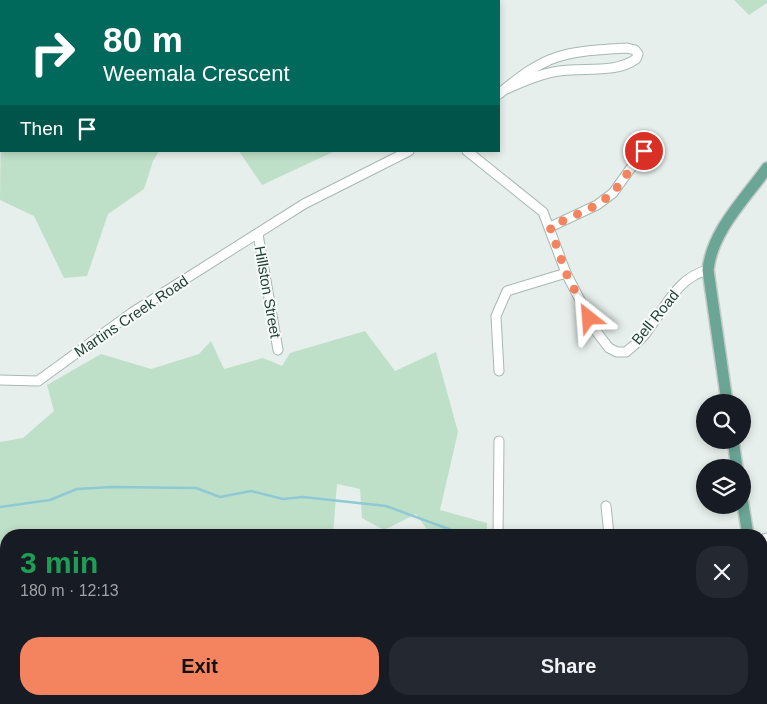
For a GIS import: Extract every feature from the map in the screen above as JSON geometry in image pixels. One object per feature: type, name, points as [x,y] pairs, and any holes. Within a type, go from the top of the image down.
[{"type":"main road","points":[[726,394],[708,270],[709,259],[718,236],[767,168]]},
{"type":"main road","points":[[744,514],[747,529]]},
{"type":"street","points":[[627,48],[635,50],[638,54],[636,59],[623,66],[560,71],[532,77],[501,92],[536,66],[557,56],[573,52],[627,48]]},
{"type":"street","points":[[550,227],[597,205],[613,193],[644,151]]},
{"type":"street","points":[[258,234],[304,204],[407,152]]},
{"type":"street","name":"Bell Road","points":[[468,152],[503,182],[543,212],[566,273],[596,331],[610,348],[618,352],[626,352],[645,335],[681,285],[696,273],[708,270]]},
{"type":"street","name":"Hillston Street","points":[[258,234],[278,350]]},
{"type":"street","name":"Martins Creek Road","points":[[0,380],[38,381],[133,312],[258,234]]},
{"type":"street","points":[[499,371],[496,316],[507,291],[566,273]]},
{"type":"street","points":[[498,529],[499,441]]},
{"type":"street","points":[[606,506],[608,529]]},
{"type":"green space","points":[[734,0],[767,0],[767,3],[749,15]]},
{"type":"green space","points":[[1,152],[158,152],[153,161],[144,189],[108,214],[87,276],[64,278],[34,216],[0,200]]},
{"type":"green space","points":[[240,152],[333,152],[262,185]]},
{"type":"green space","points":[[365,331],[395,371],[436,352],[458,432],[440,510],[487,523],[487,529],[427,529],[416,514],[386,529],[382,529],[362,518],[360,489],[337,484],[333,529],[0,529],[0,442],[23,438],[54,411],[47,385],[101,354],[151,369],[199,354],[211,341],[224,369],[263,358],[282,366],[290,353]]},
{"type":"waterway","points":[[0,507],[50,500],[77,489],[111,487],[196,488],[220,497],[251,491],[283,499],[303,497],[386,506],[449,529]]},
{"type":"route","points":[[589,318],[566,273],[550,227],[597,205],[613,193],[644,151]]}]
